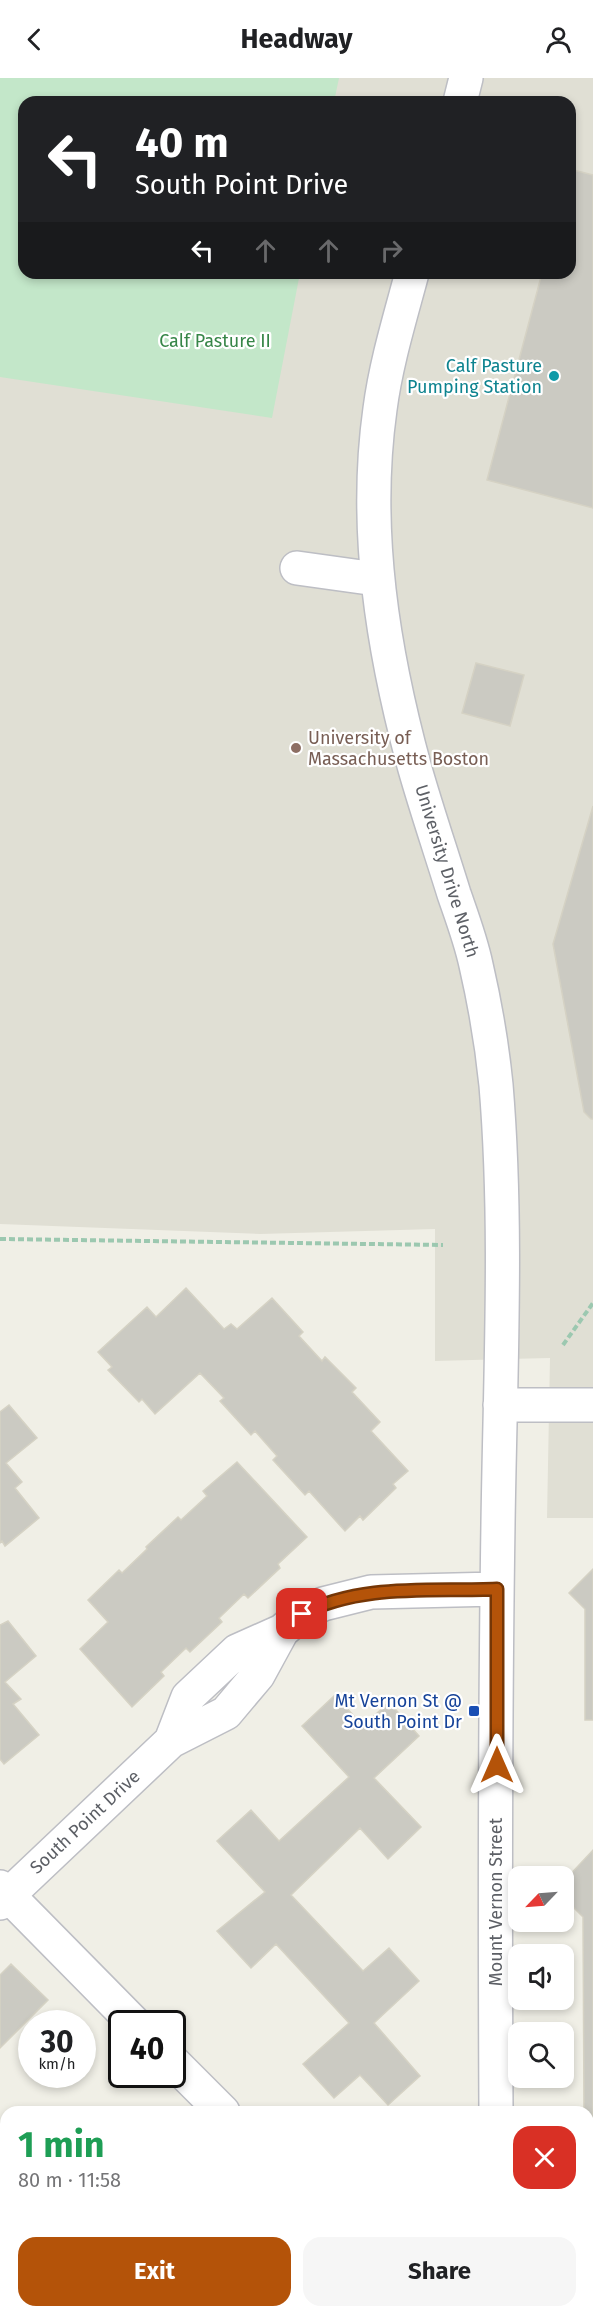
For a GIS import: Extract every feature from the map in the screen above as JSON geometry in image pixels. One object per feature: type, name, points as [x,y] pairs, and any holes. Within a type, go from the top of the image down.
[{"type":"street","points":[[462,96],[466,78]]},
{"type":"street","name":"University Drive North","points":[[410,279],[391,349],[380,405],[373,475],[376,579],[405,730],[476,963],[488,1022],[496,1085],[500,1166],[500,1405]]},
{"type":"street","points":[[297,568],[376,579]]},
{"type":"street","points":[[500,1405],[593,1405]]},
{"type":"street","name":"Mount Vernon Street","points":[[496,2106],[497,1589],[500,1405]]},
{"type":"street","name":"South Point Drive","points":[[3,1895],[171,1741],[188,1697],[237,1651],[282,1631],[302,1614],[323,1604],[371,1592],[497,1589]]},
{"type":"street","points":[[3,1895],[121,2010]]},
{"type":"street","points":[[186,2075],[217,2106]]},
{"type":"path","points":[[0,1239],[443,1245]]},
{"type":"path","points":[[563,1345],[593,1303]]},
{"type":"shaded area","name":"University of Massachusetts Boston","points":[[0,78],[593,78],[593,1518],[547,1518],[550,1358],[435,1361],[435,1229],[260,1234],[0,1224]]},
{"type":"green space","name":"Calf Pasture II","points":[[0,78],[339,78],[335,96],[18,96],[18,279],[299,279],[272,418],[0,377]]},
{"type":"building","name":"Calf Pasture Pumping Station","points":[[576,171],[593,175],[593,508],[487,480],[540,279],[576,279]]},
{"type":"building","points":[[476,663],[524,675],[510,726],[462,713]]},
{"type":"building","points":[[593,806],[593,1119],[591,1119],[584,1112],[553,944]]},
{"type":"building","points":[[186,1288],[224,1329],[231,1324],[237,1329],[272,1298],[303,1332],[299,1336],[322,1361],[325,1357],[356,1388],[352,1392],[380,1422],[371,1431],[408,1471],[393,1484],[396,1488],[363,1520],[360,1516],[345,1531],[309,1491],[305,1495],[273,1460],[277,1456],[255,1431],[251,1435],[220,1401],[224,1398],[200,1373],[155,1414],[142,1399],[139,1402],[108,1370],[112,1367],[98,1352],[147,1307],[156,1317]]},
{"type":"building","points":[[9,1405],[37,1438],[6,1463],[22,1482],[15,1488],[39,1518],[5,1546],[2,1541],[0,1543],[0,1412]]},
{"type":"building","points":[[237,1462],[307,1537],[278,1564],[280,1568],[248,1598],[244,1594],[219,1618],[222,1622],[190,1652],[186,1648],[161,1672],[164,1676],[132,1707],[80,1649],[108,1622],[88,1600],[119,1570],[122,1573],[178,1517],[181,1520],[207,1496],[203,1491]]},
{"type":"building","points":[[593,1569],[593,1720],[585,1720],[585,1609],[569,1593]]},
{"type":"building","points":[[8,1621],[36,1656],[5,1682],[21,1699],[13,1704],[39,1735],[4,1764],[0,1759],[0,1625]]},
{"type":"building","points":[[335,1695],[363,1726],[389,1702],[419,1736],[374,1778],[421,1827],[388,1859],[360,1828],[291,1895],[363,1971],[389,1948],[419,1981],[374,2023],[420,2076],[388,2105],[360,2075],[334,2098],[303,2064],[349,2023],[276,1944],[251,1968],[217,1931],[265,1892],[217,1841],[251,1810],[279,1841],[349,1777],[302,1726]]},
{"type":"building","points":[[593,1850],[593,2106],[584,2106],[583,1917],[574,1908],[574,1870]]},
{"type":"building","points":[[11,1964],[48,2000],[38,2010],[18,2010],[18,2030],[0,2048],[0,1975]]},
{"type":"place","name":"Calf Pasture Pumping Station","points":[[554,376]]},
{"type":"place","name":"University of Massachusetts Boston","points":[[296,748]]},
{"type":"place","name":"Mt Vernon St @ South Point Dr","points":[[474,1711]]},
{"type":"route","points":[[302,1614],[323,1604],[371,1592],[497,1589],[497,1765]]}]
